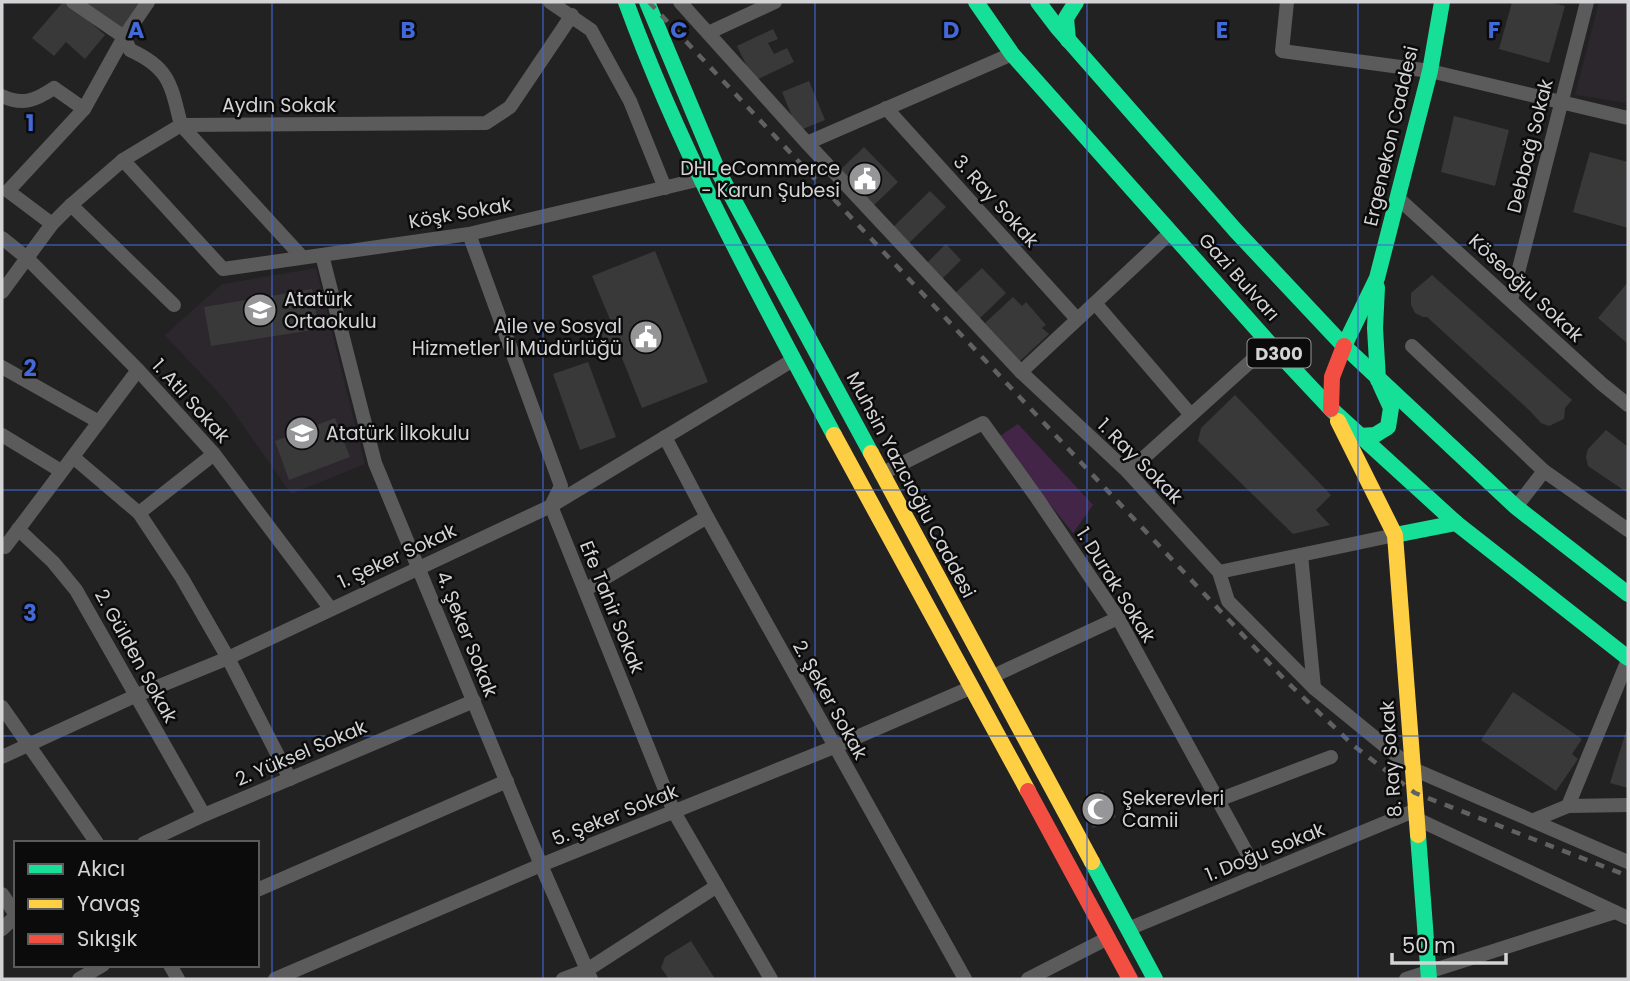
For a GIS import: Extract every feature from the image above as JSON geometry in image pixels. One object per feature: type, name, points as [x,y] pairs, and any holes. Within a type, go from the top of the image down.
[{"type":"main road","points":[[626,2],[641,46],[701,180],[793,360],[1130,979]]},
{"type":"main road","name":"Muhsin Yazıcıoğlu Caddesi","points":[[647,2],[718,171],[1155,979]]},
{"type":"main road","name":"Gazi Bulvarı","points":[[976,2],[1012,54],[1331,409],[1457,523],[1628,659]]},
{"type":"main road","name":"Gazi Bulvarı","points":[[1038,2],[1068,40],[1236,231],[1344,346],[1517,507],[1628,594]]},
{"type":"main road","points":[[1068,40],[1066,18],[1076,2]]},
{"type":"main road","name":"Ergenekon Caddesi","points":[[1377,278],[1430,71],[1442,2]]},
{"type":"main road","points":[[701,180],[718,171]]},
{"type":"main road","points":[[1377,278],[1332,377],[1331,409],[1395,535],[1457,523]]},
{"type":"main road","points":[[1360,436],[1376,435],[1388,427],[1391,408],[1378,380],[1374,328],[1377,278]]},
{"type":"main road","name":"8. Ray Sokak","points":[[1395,535],[1428,975]]},
{"type":"main road","points":[[1108,938],[1128,929]]},
{"type":"street","points":[[73,2],[124,37],[130,50],[149,58],[163,71],[175,100],[181,125],[302,257]]},
{"type":"street","points":[[52,224],[8,191],[84,109],[124,37],[148,2]]},
{"type":"street","points":[[550,2],[591,30],[623,89],[665,188]]},
{"type":"street","name":"1. Ray Sokak","points":[[680,2],[1021,372],[1128,472],[1219,572],[1228,601],[1314,688],[1413,769],[1628,862]]},
{"type":"street","points":[[708,33],[775,2]]},
{"type":"street","points":[[1287,2],[1282,51],[1430,71],[1628,118]]},
{"type":"street","name":"Debbağ Sokak","points":[[1511,300],[1587,2]]},
{"type":"street","name":"Aydın Sokak","points":[[181,125],[486,123],[510,107],[572,15]]},
{"type":"street","points":[[807,142],[1012,54]]},
{"type":"street","points":[[2,96],[25,102],[37,99],[54,88],[84,109]]},
{"type":"street","name":"3. Ray Sokak","points":[[886,108],[1077,319]]},
{"type":"street","points":[[2,292],[52,224],[71,205],[123,160],[181,125]]},
{"type":"street","name":"Köşk Sokak","points":[[123,160],[223,269],[469,233],[701,180]]},
{"type":"street","name":"Köseoğlu Sokak","points":[[1399,199],[1628,405]]},
{"type":"street","points":[[71,205],[174,305]]},
{"type":"street","points":[[1021,372],[1171,232]]},
{"type":"street","points":[[469,233],[561,486],[551,506]]},
{"type":"street","name":"1. Atlı Sokak","points":[[2,238],[27,258],[138,370],[214,454],[330,608]]},
{"type":"street","name":"4. Şeker Sokak","points":[[322,255],[375,463],[589,975]]},
{"type":"street","points":[[1094,303],[1191,415]]},
{"type":"street","points":[[1128,472],[1270,344]]},
{"type":"street","points":[[1412,346],[1544,471],[1628,530]]},
{"type":"street","name":"1. Şeker Sokak","points":[[2,757],[135,696],[228,658],[551,506],[793,360]]},
{"type":"street","points":[[2,367],[99,422]]},
{"type":"street","points":[[3,546],[138,370]]},
{"type":"street","name":"1. Durak Sokak","points":[[881,474],[983,423],[1118,618],[1259,875]]},
{"type":"street","points":[[2,435],[61,471]]},
{"type":"street","name":"2. Şeker Sokak","points":[[665,437],[834,747],[965,979]]},
{"type":"street","points":[[139,513],[214,454]]},
{"type":"street","points":[[72,457],[139,513],[182,578],[228,658],[290,779]]},
{"type":"street","points":[[1517,507],[1544,471]]},
{"type":"street","name":"Efe Tahir Sokak","points":[[551,506],[674,812],[771,979]]},
{"type":"street","points":[[585,590],[707,517]]},
{"type":"street","name":"2. Gülden Sokak","points":[[18,529],[53,562],[76,590],[204,815]]},
{"type":"street","points":[[1219,572],[1395,535]]},
{"type":"street","points":[[1301,555],[1314,688]]},
{"type":"street","points":[[991,677],[1118,618]]},
{"type":"street","points":[[1568,806],[1628,659]]},
{"type":"street","name":"5. Şeker Sokak","points":[[275,979],[541,865],[834,747],[970,688]]},
{"type":"street","name":"2. Yüksel Sokak","points":[[148,841],[474,701]]},
{"type":"street","points":[[2,707],[96,841]]},
{"type":"street","points":[[1218,800],[1331,757]]},
{"type":"street","points":[[259,889],[507,781]]},
{"type":"street","points":[[1534,820],[1568,806],[1628,805]]},
{"type":"street","points":[[1416,815],[1622,915]]},
{"type":"street","name":"1. Doğu Sokak","points":[[1128,929],[1416,815]]},
{"type":"street","points":[[563,979],[589,975],[717,886]]},
{"type":"street","points":[[2,894],[14,913]]},
{"type":"street","points":[[1406,979],[1428,975],[1622,915]]},
{"type":"street","points":[[1028,979],[1108,938]]},
{"type":"street","points":[[79,979],[100,967]]},
{"type":"shaded area","points":[[1599,2],[1628,2],[1628,103],[1575,95]]},
{"type":"shaded area","name":"Atatürk Ortaokulu","points":[[316,268],[365,464],[291,494],[226,401],[165,335],[222,284]]},
{"type":"shaded area","points":[[1018,424],[1093,505],[1073,533],[997,438]]},
{"type":"building","points":[[63,2],[67,2],[105,35],[85,59],[66,42],[54,56],[32,38]]},
{"type":"building","points":[[82,2],[144,2],[122,31]]},
{"type":"building","points":[[1512,2],[1548,2],[1565,6],[1549,63],[1499,49]]},
{"type":"building","points":[[773,29],[778,39],[768,43],[774,54],[787,48],[794,62],[754,81],[737,46]]},
{"type":"building","points":[[809,81],[825,120],[798,131],[782,92]]},
{"type":"building","points":[[1454,116],[1509,130],[1495,186],[1441,172]]},
{"type":"building","points":[[864,147],[898,182],[872,207],[839,171]]},
{"type":"building","points":[[1590,152],[1628,162],[1628,228],[1573,212]]},
{"type":"building","points":[[930,191],[946,207],[907,245],[891,229]]},
{"type":"building","points":[[946,244],[961,260],[941,280],[925,265]]},
{"type":"building","name":"Aile ve Sosyal Hizmetler İl Müdürlüğü","points":[[655,251],[708,382],[642,408],[618,348],[608,352],[598,327],[611,322],[592,276]]},
{"type":"building","points":[[982,268],[1006,293],[978,320],[954,294]]},
{"type":"building","points":[[1432,275],[1572,400],[1565,408],[1564,419],[1549,426],[1541,423],[1427,317],[1415,313],[1411,305],[1411,293]]},
{"type":"building","points":[[1628,282],[1628,344],[1598,318]]},
{"type":"building","points":[[312,289],[319,329],[211,346],[204,307]]},
{"type":"building","points":[[1013,297],[1022,306],[1026,302],[1046,325],[1042,328],[1049,334],[1020,361],[985,323]]},
{"type":"building","points":[[588,362],[616,437],[580,450],[553,374]]},
{"type":"building","points":[[1235,395],[1331,495],[1316,510],[1330,525],[1293,534],[1198,441],[1201,428]]},
{"type":"building","points":[[335,418],[350,457],[289,480],[275,441]]},
{"type":"building","points":[[1606,430],[1628,447],[1628,493],[1588,466],[1588,449]]},
{"type":"building","points":[[1513,692],[1582,739],[1572,754],[1578,759],[1556,791],[1481,740]]},
{"type":"building","points":[[1628,725],[1628,788],[1610,783]]},
{"type":"building","name":"Şekerevleri Camii","points":[[1103,790],[1116,817],[1093,828],[1081,802]]},
{"type":"building","points":[[691,941],[715,979],[669,979],[661,968],[665,957]]},
{"type":"railway","points":[[649,2],[1286,681],[1354,746],[1415,793],[1628,876]]},
{"type":"traffic: fast","points":[[626,2],[696,168],[834,435]]},
{"type":"traffic: fast","points":[[647,2],[718,171],[871,453]]},
{"type":"traffic: fast","points":[[976,2],[1012,54],[1331,409],[1456,523],[1628,658]]},
{"type":"traffic: fast","points":[[1038,2],[1236,231],[1344,346],[1516,507],[1628,594]]},
{"type":"traffic: fast","points":[[1068,40],[1066,18],[1076,2]]},
{"type":"traffic: fast","points":[[1344,346],[1377,278],[1430,71],[1442,2]]},
{"type":"traffic: fast","points":[[1377,287],[1375,328],[1378,380]]},
{"type":"traffic: fast","points":[[1360,436],[1375,435],[1388,427],[1391,408],[1380,384]]},
{"type":"traffic: fast","points":[[1395,535],[1456,523]]},
{"type":"traffic: fast","points":[[1418,835],[1429,979]]},
{"type":"traffic: fast","points":[[1092,862],[1155,979]]},
{"type":"traffic: slow","points":[[1338,421],[1395,535],[1418,835]]},
{"type":"traffic: slow","points":[[834,435],[1028,791]]},
{"type":"traffic: slow","points":[[871,453],[1092,862]]},
{"type":"traffic: jam","points":[[1331,409],[1332,377],[1344,346]]},
{"type":"traffic: jam","points":[[1028,791],[1130,979]]},
{"type":"place","name":"DHL eCommerce - Karun Şubesi","points":[[865,179]]},
{"type":"place","name":"Atatürk Ortaokulu","points":[[260,310]]},
{"type":"place","name":"Aile ve Sosyal Hizmetler İl Müdürlüğü","points":[[646,337]]},
{"type":"place","name":"Atatürk İlkokulu","points":[[302,433]]},
{"type":"place","name":"Şekerevleri Camii","points":[[1098,809]]}]
